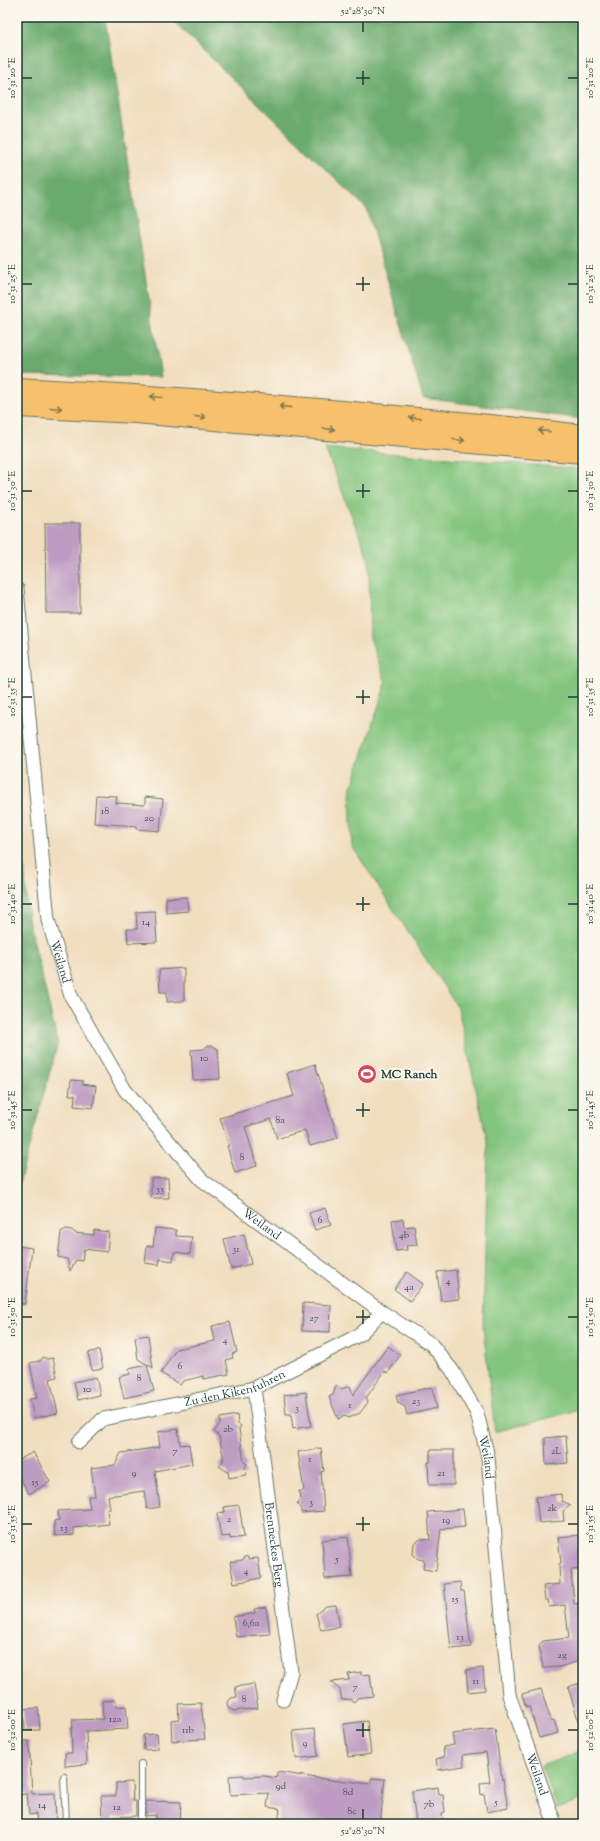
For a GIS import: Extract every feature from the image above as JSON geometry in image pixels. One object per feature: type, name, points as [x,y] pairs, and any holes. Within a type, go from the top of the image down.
[{"type":"highway","points":[[17,389],[137,395],[453,421],[583,436]]},
{"type":"highway","points":[[17,406],[136,412],[583,452]]},
{"type":"street","name":"Weiland","points":[[17,589],[48,920],[72,996],[125,1090],[202,1180],[382,1312],[431,1344],[452,1370],[477,1412],[488,1457],[509,1695],[555,1824]]},
{"type":"street","name":"Zu den Kikenfuhren","points":[[79,1442],[103,1419],[254,1388],[359,1335],[382,1312]]},
{"type":"street","name":"Brenneckes Berg","points":[[254,1388],[291,1672],[283,1700]]},
{"type":"lane","points":[[141,1764],[141,1824]]},
{"type":"lane","points":[[64,1776],[66,1824]]},
{"type":"green space","points":[[17,17],[105,17],[161,377],[17,375]]},
{"type":"green space","points":[[169,17],[583,17],[583,419],[423,398],[366,208]]},
{"type":"green space","points":[[325,448],[583,469],[583,1409],[495,1432],[483,1327],[488,1144],[458,1008],[352,846],[350,793],[386,683],[370,638],[369,560]]},
{"type":"green space","points":[[17,772],[28,918],[58,1043],[17,1191]]},
{"type":"green space","points":[[583,1750],[583,1800],[558,1809],[541,1766]]},
{"type":"building","points":[[45,523],[80,523],[80,613],[46,613]]},
{"type":"building","points":[[96,795],[117,796],[116,803],[145,805],[145,797],[163,799],[160,831],[136,829],[136,826],[94,823]]},
{"type":"building","points":[[187,897],[188,911],[166,913],[166,898]]},
{"type":"building","points":[[155,911],[157,942],[128,943],[127,929],[137,929],[136,912]]},
{"type":"building","points":[[184,968],[184,1001],[167,1002],[167,992],[160,992],[159,970]]},
{"type":"building","points":[[207,1046],[213,1046],[218,1049],[220,1079],[193,1080],[191,1050],[204,1049]]},
{"type":"building","points":[[315,1064],[338,1138],[310,1146],[305,1130],[277,1139],[271,1119],[245,1127],[257,1166],[235,1173],[227,1146],[229,1146],[220,1118],[294,1096],[287,1073]]},
{"type":"building","points":[[71,1080],[83,1081],[82,1084],[96,1086],[93,1108],[74,1106],[75,1095],[69,1095]]},
{"type":"building","points":[[151,1178],[168,1178],[169,1198],[151,1198]]},
{"type":"building","points":[[325,1208],[331,1225],[315,1230],[309,1213]]},
{"type":"building","points":[[403,1219],[404,1227],[414,1226],[417,1245],[406,1246],[407,1250],[396,1251],[392,1220]]},
{"type":"building","points":[[155,1228],[176,1230],[176,1236],[192,1237],[190,1254],[174,1252],[173,1261],[160,1259],[159,1265],[145,1263],[147,1246],[153,1246]]},
{"type":"building","points":[[66,1229],[72,1230],[75,1233],[94,1235],[94,1230],[109,1232],[107,1252],[84,1249],[82,1261],[76,1260],[70,1271],[67,1259],[58,1257],[61,1232]]},
{"type":"building","points":[[244,1234],[251,1264],[231,1269],[224,1239]]},
{"type":"building","points":[[17,1246],[32,1248],[25,1304],[17,1304]]},
{"type":"building","points":[[456,1270],[459,1299],[441,1301],[437,1272]]},
{"type":"building","points":[[407,1272],[423,1284],[410,1301],[394,1289]]},
{"type":"building","points":[[303,1303],[331,1305],[330,1332],[302,1331]]},
{"type":"building","points":[[230,1322],[237,1352],[232,1354],[233,1358],[226,1360],[229,1374],[203,1379],[203,1376],[183,1381],[180,1385],[161,1373],[176,1349],[215,1341],[212,1326]]},
{"type":"building","points":[[148,1335],[153,1368],[138,1359],[135,1337]]},
{"type":"building","points":[[388,1346],[400,1355],[388,1373],[385,1371],[366,1398],[368,1402],[360,1413],[348,1418],[345,1416],[338,1419],[329,1397],[333,1395],[336,1386],[342,1389],[350,1386],[353,1395]]},
{"type":"building","points":[[99,1350],[103,1368],[92,1370],[88,1353]]},
{"type":"building","points":[[43,1357],[47,1359],[53,1358],[57,1377],[50,1379],[58,1413],[34,1418],[30,1399],[37,1398],[30,1363],[40,1361]]},
{"type":"building","points":[[147,1365],[154,1391],[124,1398],[119,1377],[130,1374],[129,1369]]},
{"type":"building","points":[[96,1377],[100,1395],[78,1400],[74,1382]]},
{"type":"building","points":[[432,1387],[437,1408],[407,1415],[405,1407],[398,1403],[396,1395]]},
{"type":"building","points":[[306,1392],[311,1426],[293,1429],[291,1414],[286,1414],[284,1395]]},
{"type":"building","points":[[237,1415],[238,1424],[241,1426],[239,1429],[244,1462],[247,1464],[245,1467],[246,1475],[229,1478],[228,1472],[219,1466],[223,1461],[223,1455],[219,1436],[214,1432],[220,1423],[220,1418]]},
{"type":"building","points":[[178,1429],[180,1445],[189,1444],[192,1464],[155,1471],[160,1507],[147,1509],[144,1491],[108,1496],[110,1509],[107,1510],[109,1524],[74,1528],[74,1535],[55,1536],[54,1521],[59,1520],[58,1511],[90,1509],[88,1496],[95,1496],[91,1468],[115,1465],[121,1453],[160,1447],[158,1432]]},
{"type":"building","points":[[566,1436],[568,1463],[546,1465],[545,1438]]},
{"type":"building","points":[[321,1448],[324,1471],[321,1472],[324,1511],[301,1513],[301,1508],[297,1504],[300,1500],[299,1491],[304,1491],[298,1452]]},
{"type":"building","points":[[430,1450],[454,1450],[454,1485],[429,1485],[428,1462],[430,1462]]},
{"type":"building","points":[[33,1452],[50,1482],[29,1494],[17,1473],[17,1461]]},
{"type":"building","points":[[561,1494],[562,1501],[571,1505],[563,1511],[564,1521],[539,1523],[536,1497]]},
{"type":"building","points":[[239,1505],[244,1537],[230,1539],[230,1536],[221,1537],[217,1513],[225,1512],[224,1507]]},
{"type":"building","points":[[463,1509],[465,1527],[441,1529],[436,1571],[423,1569],[424,1560],[418,1559],[413,1554],[414,1543],[421,1539],[430,1540],[428,1512]]},
{"type":"building","points":[[581,1535],[583,1569],[571,1570],[574,1604],[583,1603],[583,1660],[559,1667],[543,1668],[539,1646],[543,1641],[569,1638],[565,1605],[549,1607],[548,1600],[545,1600],[543,1586],[560,1584],[559,1565],[561,1564],[558,1537]]},
{"type":"building","points":[[348,1537],[352,1577],[325,1579],[322,1540]]},
{"type":"building","points":[[246,1556],[250,1559],[258,1558],[261,1578],[234,1583],[230,1562],[242,1560]]},
{"type":"building","points":[[460,1582],[461,1591],[464,1591],[471,1647],[451,1649],[444,1584]]},
{"type":"building","points":[[336,1605],[340,1627],[321,1630],[316,1614],[326,1606]]},
{"type":"building","points":[[266,1607],[270,1634],[236,1637],[233,1617],[255,1613],[254,1609]]},
{"type":"building","points":[[483,1668],[485,1690],[468,1692],[466,1670]]},
{"type":"building","points":[[361,1672],[361,1675],[370,1674],[373,1696],[357,1698],[354,1702],[350,1699],[342,1700],[340,1690],[331,1682],[349,1680],[348,1674]]},
{"type":"building","points":[[583,1682],[583,1726],[580,1726],[568,1687]]},
{"type":"building","points":[[254,1684],[258,1708],[234,1711],[228,1708],[227,1703],[231,1698],[237,1697],[235,1687]]},
{"type":"building","points":[[541,1689],[551,1721],[554,1720],[558,1733],[539,1738],[529,1706],[526,1707],[522,1694]]},
{"type":"building","points":[[116,1700],[116,1707],[126,1706],[128,1729],[86,1731],[87,1764],[65,1766],[65,1753],[72,1753],[72,1720],[103,1719],[102,1701]]},
{"type":"building","points":[[201,1703],[205,1739],[172,1741],[171,1720],[179,1719],[178,1704]]},
{"type":"building","points":[[38,1708],[40,1730],[25,1730],[23,1709]]},
{"type":"building","points":[[367,1721],[371,1754],[348,1757],[344,1724]]},
{"type":"building","points":[[315,1729],[318,1756],[296,1759],[293,1731]]},
{"type":"building","points":[[495,1729],[502,1780],[503,1779],[508,1808],[487,1812],[484,1794],[481,1795],[480,1783],[490,1782],[486,1752],[463,1755],[464,1766],[438,1770],[436,1759],[444,1757],[443,1747],[454,1745],[452,1734]]},
{"type":"building","points":[[157,1734],[158,1749],[144,1750],[143,1735]]},
{"type":"building","points":[[17,1741],[29,1741],[32,1794],[55,1793],[56,1824],[37,1824],[36,1814],[29,1815],[27,1794],[17,1795]]},
{"type":"building","points":[[277,1772],[337,1781],[371,1784],[371,1778],[385,1779],[380,1824],[278,1824],[280,1809],[267,1807],[269,1793],[230,1795],[229,1776],[244,1775],[244,1777],[264,1776],[277,1778]]},
{"type":"building","points":[[132,1782],[133,1801],[136,1801],[136,1816],[113,1817],[113,1824],[102,1824],[101,1796],[116,1796],[116,1783]]},
{"type":"building","points":[[438,1787],[439,1794],[443,1794],[445,1812],[442,1813],[443,1820],[416,1823],[412,1791]]},
{"type":"building","points":[[146,1801],[181,1802],[180,1824],[155,1824],[156,1815],[146,1816]]},
{"type":"place","name":"MC Ranch","points":[[367,1074]]}]
